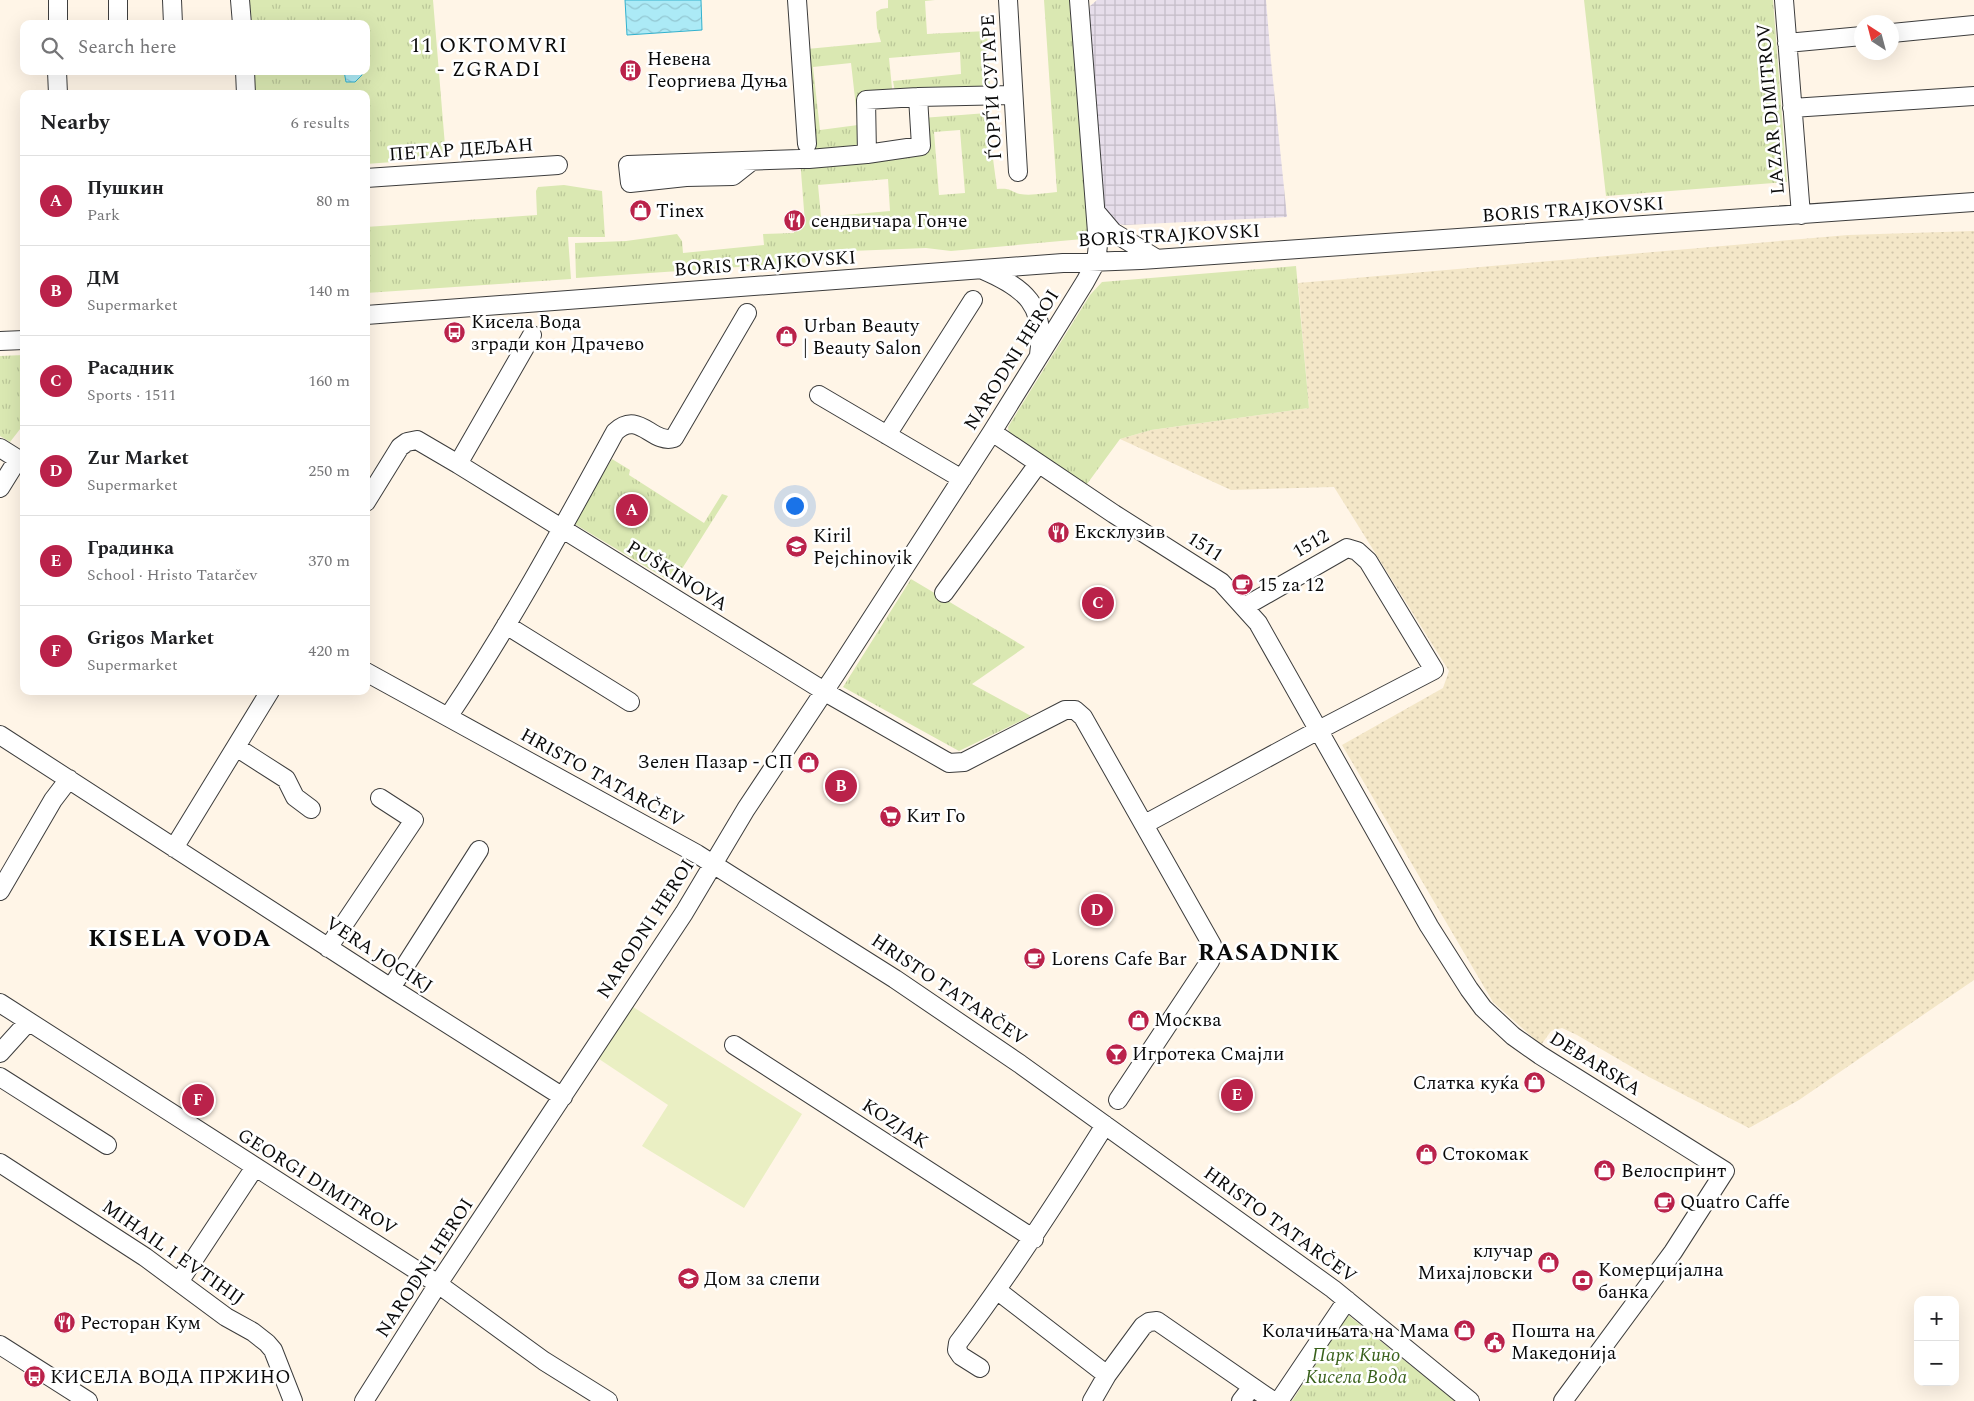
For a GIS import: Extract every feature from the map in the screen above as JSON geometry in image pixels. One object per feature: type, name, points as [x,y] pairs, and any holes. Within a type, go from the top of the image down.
[{"type":"street","points":[[58,0],[58,20]]},
{"type":"street","points":[[118,0],[118,20]]},
{"type":"street","points":[[172,0],[173,20]]},
{"type":"street","points":[[240,0],[242,20]]},
{"type":"street","points":[[797,0],[807,144]]},
{"type":"street","name":"ЃОРЃИ СУГАРЕ","points":[[1008,0],[1018,172]]},
{"type":"street","points":[[1079,0],[1096,212],[1098,245],[1096,262]]},
{"type":"street","name":"LAZAR DIMITROV","points":[[1784,0],[1801,215]]},
{"type":"street","points":[[1899,32],[1974,26]]},
{"type":"street","points":[[1787,43],[1854,37]]},
{"type":"street","points":[[57,75],[58,90]]},
{"type":"street","points":[[245,75],[246,90]]},
{"type":"street","points":[[868,154],[866,100],[1013,95]]},
{"type":"street","points":[[1792,108],[1974,96]]},
{"type":"street","points":[[752,161],[733,176],[686,177],[630,183],[628,165],[808,159],[868,154],[921,146],[918,97]]},
{"type":"street","name":"ПЕТАР ДЕЉАН","points":[[370,178],[558,165]]},
{"type":"street","name":"BORIS TRAJKOVSKI","points":[[370,315],[982,269],[1157,259],[1974,202]]},
{"type":"street","points":[[1096,212],[1113,232],[1157,259]]},
{"type":"street","name":"NARODNI HEROI","points":[[364,1401],[438,1284],[684,913],[755,795],[1039,359],[1096,262]]},
{"type":"street","points":[[982,269],[1013,285],[1030,301],[1040,324],[1039,359]]},
{"type":"street","points":[[887,435],[973,300]]},
{"type":"street","points":[[448,717],[506,625],[562,530],[615,432],[619,428],[634,424],[666,439],[671,439],[677,435],[747,314]]},
{"type":"street","points":[[458,464],[532,335]]},
{"type":"street","points":[[0,342],[20,340]]},
{"type":"street","points":[[819,395],[962,479]]},
{"type":"street","name":"1511","points":[[992,432],[1038,464],[1221,582],[1258,623],[1320,730]]},
{"type":"street","name":"PUŠKINOVA","points":[[370,496],[400,447],[416,440],[458,464],[824,691],[949,763],[964,762],[1065,710],[1075,710],[1083,717],[1145,824]]},
{"type":"street","points":[[0,448],[20,460]]},
{"type":"street","points":[[0,488],[20,462]]},
{"type":"street","points":[[944,593],[1038,464]]},
{"type":"street","name":"1512","points":[[1244,608],[1347,548],[1357,551],[1368,561],[1434,670],[1320,730]]},
{"type":"street","points":[[506,625],[630,702]]},
{"type":"street","name":"HRISTO TATARČEV","points":[[370,674],[713,864],[896,978],[1286,1254],[1347,1300],[1470,1401]]},
{"type":"street","points":[[174,848],[268,695]]},
{"type":"street","points":[[1118,1100],[1213,954],[1212,946],[1145,824],[1320,730]]},
{"type":"street","name":"DEBARSKA","points":[[1320,730],[1430,926],[1483,1008],[1513,1036],[1540,1055],[1725,1171],[1673,1252],[1563,1401]]},
{"type":"street","name":"VERA JOCIKJ","points":[[0,736],[328,948],[563,1096]]},
{"type":"street","points":[[236,747],[286,779],[295,797],[311,809]]},
{"type":"street","points":[[0,891],[53,800],[69,779]]},
{"type":"street","points":[[328,948],[414,820],[380,798]]},
{"type":"street","points":[[391,988],[479,850]]},
{"type":"street","name":"GEORGI DIMITROV","points":[[0,1003],[254,1168],[438,1284],[544,1361],[608,1401]]},
{"type":"street","points":[[0,1052],[28,1022]]},
{"type":"street","name":"KOZJAK","points":[[734,1045],[1034,1239]]},
{"type":"street","points":[[0,1076],[107,1145]]},
{"type":"street","points":[[980,1368],[962,1356],[957,1350],[958,1343],[998,1291],[1034,1239],[1106,1125]]},
{"type":"street","name":"MIHAIL I EVTIHIJ","points":[[0,1163],[145,1257],[226,1317],[253,1332],[267,1343],[273,1350],[293,1401]]},
{"type":"street","points":[[179,1282],[254,1168]]},
{"type":"street","points":[[998,1291],[1107,1375]]},
{"type":"street","points":[[1279,1401],[1347,1300]]},
{"type":"street","points":[[1092,1401],[1107,1375],[1143,1326],[1153,1321],[1157,1321],[1246,1394],[1273,1401]]},
{"type":"street","points":[[0,1345],[88,1401]]},
{"type":"shaded area","points":[[1097,0],[1266,0],[1287,217],[1125,225],[1111,223],[1101,204],[1087,15],[1090,6]]},
{"type":"shaded area","points":[[1974,231],[1974,980],[1799,1100],[1749,1128],[1649,1077],[1562,1028],[1551,1031],[1541,1045],[1493,1002],[1342,745],[1443,688],[1449,671],[1334,487],[1231,490],[1120,439],[1151,430],[1309,408],[1298,283],[1848,235]]},
{"type":"green space","points":[[243,0],[433,0],[446,158],[370,164],[370,90],[249,90],[247,75],[370,75],[370,20],[244,20]]},
{"type":"green space","points":[[888,0],[935,0],[925,1],[927,34],[987,31],[990,85],[918,97],[896,98],[893,81],[961,74],[960,52],[889,58],[893,98],[866,100],[868,154],[921,146],[922,118],[987,113],[997,189],[1008,189],[1020,194],[1034,195],[1057,192],[1044,0],[1079,0],[1096,212],[1083,239],[951,251],[926,248],[851,251],[827,261],[576,278],[575,243],[626,241],[677,234],[682,241],[683,253],[764,245],[763,234],[794,233],[793,225],[805,223],[800,159],[808,159],[807,49],[881,42],[877,28],[876,12],[888,8]],"holes":[[[851,63],[858,125],[820,130],[813,67]],[[960,130],[965,193],[939,195],[934,132]],[[888,179],[890,211],[821,217],[818,185]]]},
{"type":"green space","points":[[1584,0],[1773,0],[1787,182],[1606,196]]},
{"type":"green space","points":[[564,185],[602,191],[605,237],[568,237],[571,279],[370,293],[370,227],[537,215],[536,191],[538,187]]},
{"type":"green space","points":[[1296,266],[1309,408],[1151,430],[1120,439],[1087,484],[1042,457],[1009,434],[1008,427],[1090,295],[1102,282]]},
{"type":"green space","points":[[20,355],[20,429],[10,442],[0,436],[0,356]]},
{"type":"green space","points":[[612,459],[630,470],[629,475],[704,523],[722,494],[728,496],[673,583],[573,523]]},
{"type":"green space","points":[[911,579],[1025,647],[972,684],[1031,716],[959,751],[843,687]]},
{"type":"green space","points":[[630,1005],[802,1114],[744,1208],[642,1146],[668,1105],[596,1057]]},
{"type":"green space","name":"Парк Кино Кисела Вода","points":[[1348,1315],[1455,1401],[1292,1401]]},
{"type":"water","points":[[625,0],[701,0],[702,30],[627,35]]},
{"type":"water","points":[[345,75],[362,75],[355,82],[346,82]]},
{"type":"place","name":"Невена Георгиева Дуња","points":[[631,70]]},
{"type":"place","name":"Tinex","points":[[640,211]]},
{"type":"place","name":"сендвичара Гонче","points":[[795,221]]},
{"type":"place","name":"Кисела Вода згради кон Драчево","points":[[455,333]]},
{"type":"place","name":"Urban Beauty | Beauty Salon","points":[[787,337]]},
{"type":"place","name":"Пушкин","points":[[632,510]]},
{"type":"place","name":"Ексклузив","points":[[1058,532]]},
{"type":"place","name":"Kiril Pejchinovik","points":[[797,547]]},
{"type":"place","name":"15 za 12","points":[[1242,585]]},
{"type":"place","name":"Расадник","points":[[1098,603]]},
{"type":"place","name":"Зелен Пазар - СП","points":[[809,762]]},
{"type":"place","name":"ДМ","points":[[841,786]]},
{"type":"place","name":"Кит Го","points":[[890,816]]},
{"type":"place","name":"Zur Market","points":[[1097,910]]},
{"type":"place","name":"Lorens Cafe Bar","points":[[1035,959]]},
{"type":"place","name":"Москва","points":[[1138,1020]]},
{"type":"place","name":"Игротека Смајли","points":[[1116,1054]]},
{"type":"place","name":"Слатка куќа","points":[[1535,1083]]},
{"type":"place","name":"Градинка","points":[[1237,1095]]},
{"type":"place","name":"Grigos Market","points":[[198,1100]]},
{"type":"place","name":"Стокомак","points":[[1426,1154]]},
{"type":"place","name":"Велоспринт","points":[[1605,1171]]},
{"type":"place","name":"Quatro Caffe","points":[[1664,1202]]},
{"type":"place","name":"клучар Михајловски","points":[[1549,1262]]},
{"type":"place","name":"Дом за слепи","points":[[688,1279]]},
{"type":"place","name":"Комерцијална банка","points":[[1582,1281]]},
{"type":"place","name":"Ресторан Кум","points":[[64,1323]]},
{"type":"place","name":"Колачињата на Мама","points":[[1465,1331]]},
{"type":"place","name":"Пошта на Македонија","points":[[1495,1342]]},
{"type":"place","name":"КИСЕЛА ВОДА ПРЖИНО","points":[[34,1377]]},
{"type":"district","name":"11 OKTOMVRI - ZGRADI","points":[[489,58]]},
{"type":"district","name":"KISELA VODA","points":[[180,939]]},
{"type":"district","name":"RASADNIK","points":[[1269,953]]}]
